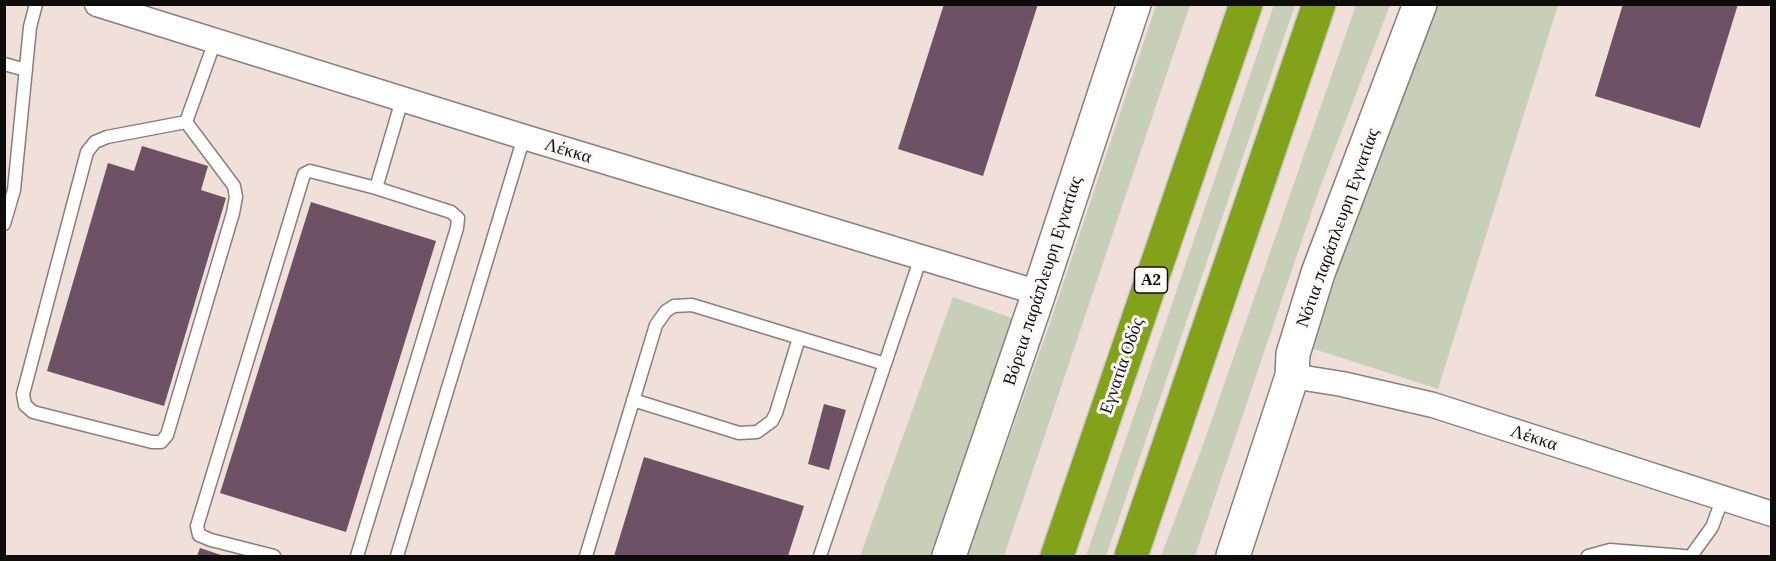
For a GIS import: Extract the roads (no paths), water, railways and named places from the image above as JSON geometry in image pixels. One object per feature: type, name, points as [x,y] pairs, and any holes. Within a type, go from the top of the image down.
[{"type":"highway","name":"Εγνατία Οδός","points":[[1057,556],[1246,4]]},
{"type":"highway","points":[[1131,556],[1319,4]]},
{"type":"street","name":"Λέκκα","points":[[97,4],[524,138],[1040,294]]},
{"type":"street","name":"Βόρεια παράπλευρη Εγνατίας","points":[[949,556],[1040,294],[1134,4]]},
{"type":"street","name":"Νότια παράπλευρη Εγνατίας","points":[[1233,556],[1292,376],[1293,354],[1318,273],[1420,4]]},
{"type":"street","name":"Λέκκα","points":[[1292,376],[1342,384],[1433,405],[1722,500],[1772,514]]},
{"type":"lane","points":[[4,224],[14,190],[30,27],[36,4]]},
{"type":"lane","points":[[186,122],[215,41]]},
{"type":"lane","points":[[4,64],[26,70]]},
{"type":"lane","points":[[376,188],[402,100]]},
{"type":"lane","points":[[186,122],[234,186],[236,197],[167,435],[160,441],[152,442],[33,412],[25,405],[23,394],[87,152],[94,142],[107,137],[186,122]]},
{"type":"lane","points":[[397,556],[524,138]]},
{"type":"lane","points":[[274,556],[211,540],[199,535],[197,525],[304,174],[310,171],[376,188],[451,212],[458,218],[457,228],[357,556]]},
{"type":"lane","points":[[820,556],[921,257]]},
{"type":"lane","points":[[586,556],[656,326],[660,317],[674,306],[692,305],[885,364]]},
{"type":"lane","points":[[633,400],[739,433],[757,432],[766,428],[776,413],[799,338]]},
{"type":"lane","points":[[1691,556],[1712,527],[1722,500]]},
{"type":"lane","points":[[1588,556],[1610,550],[1684,556]]}]
